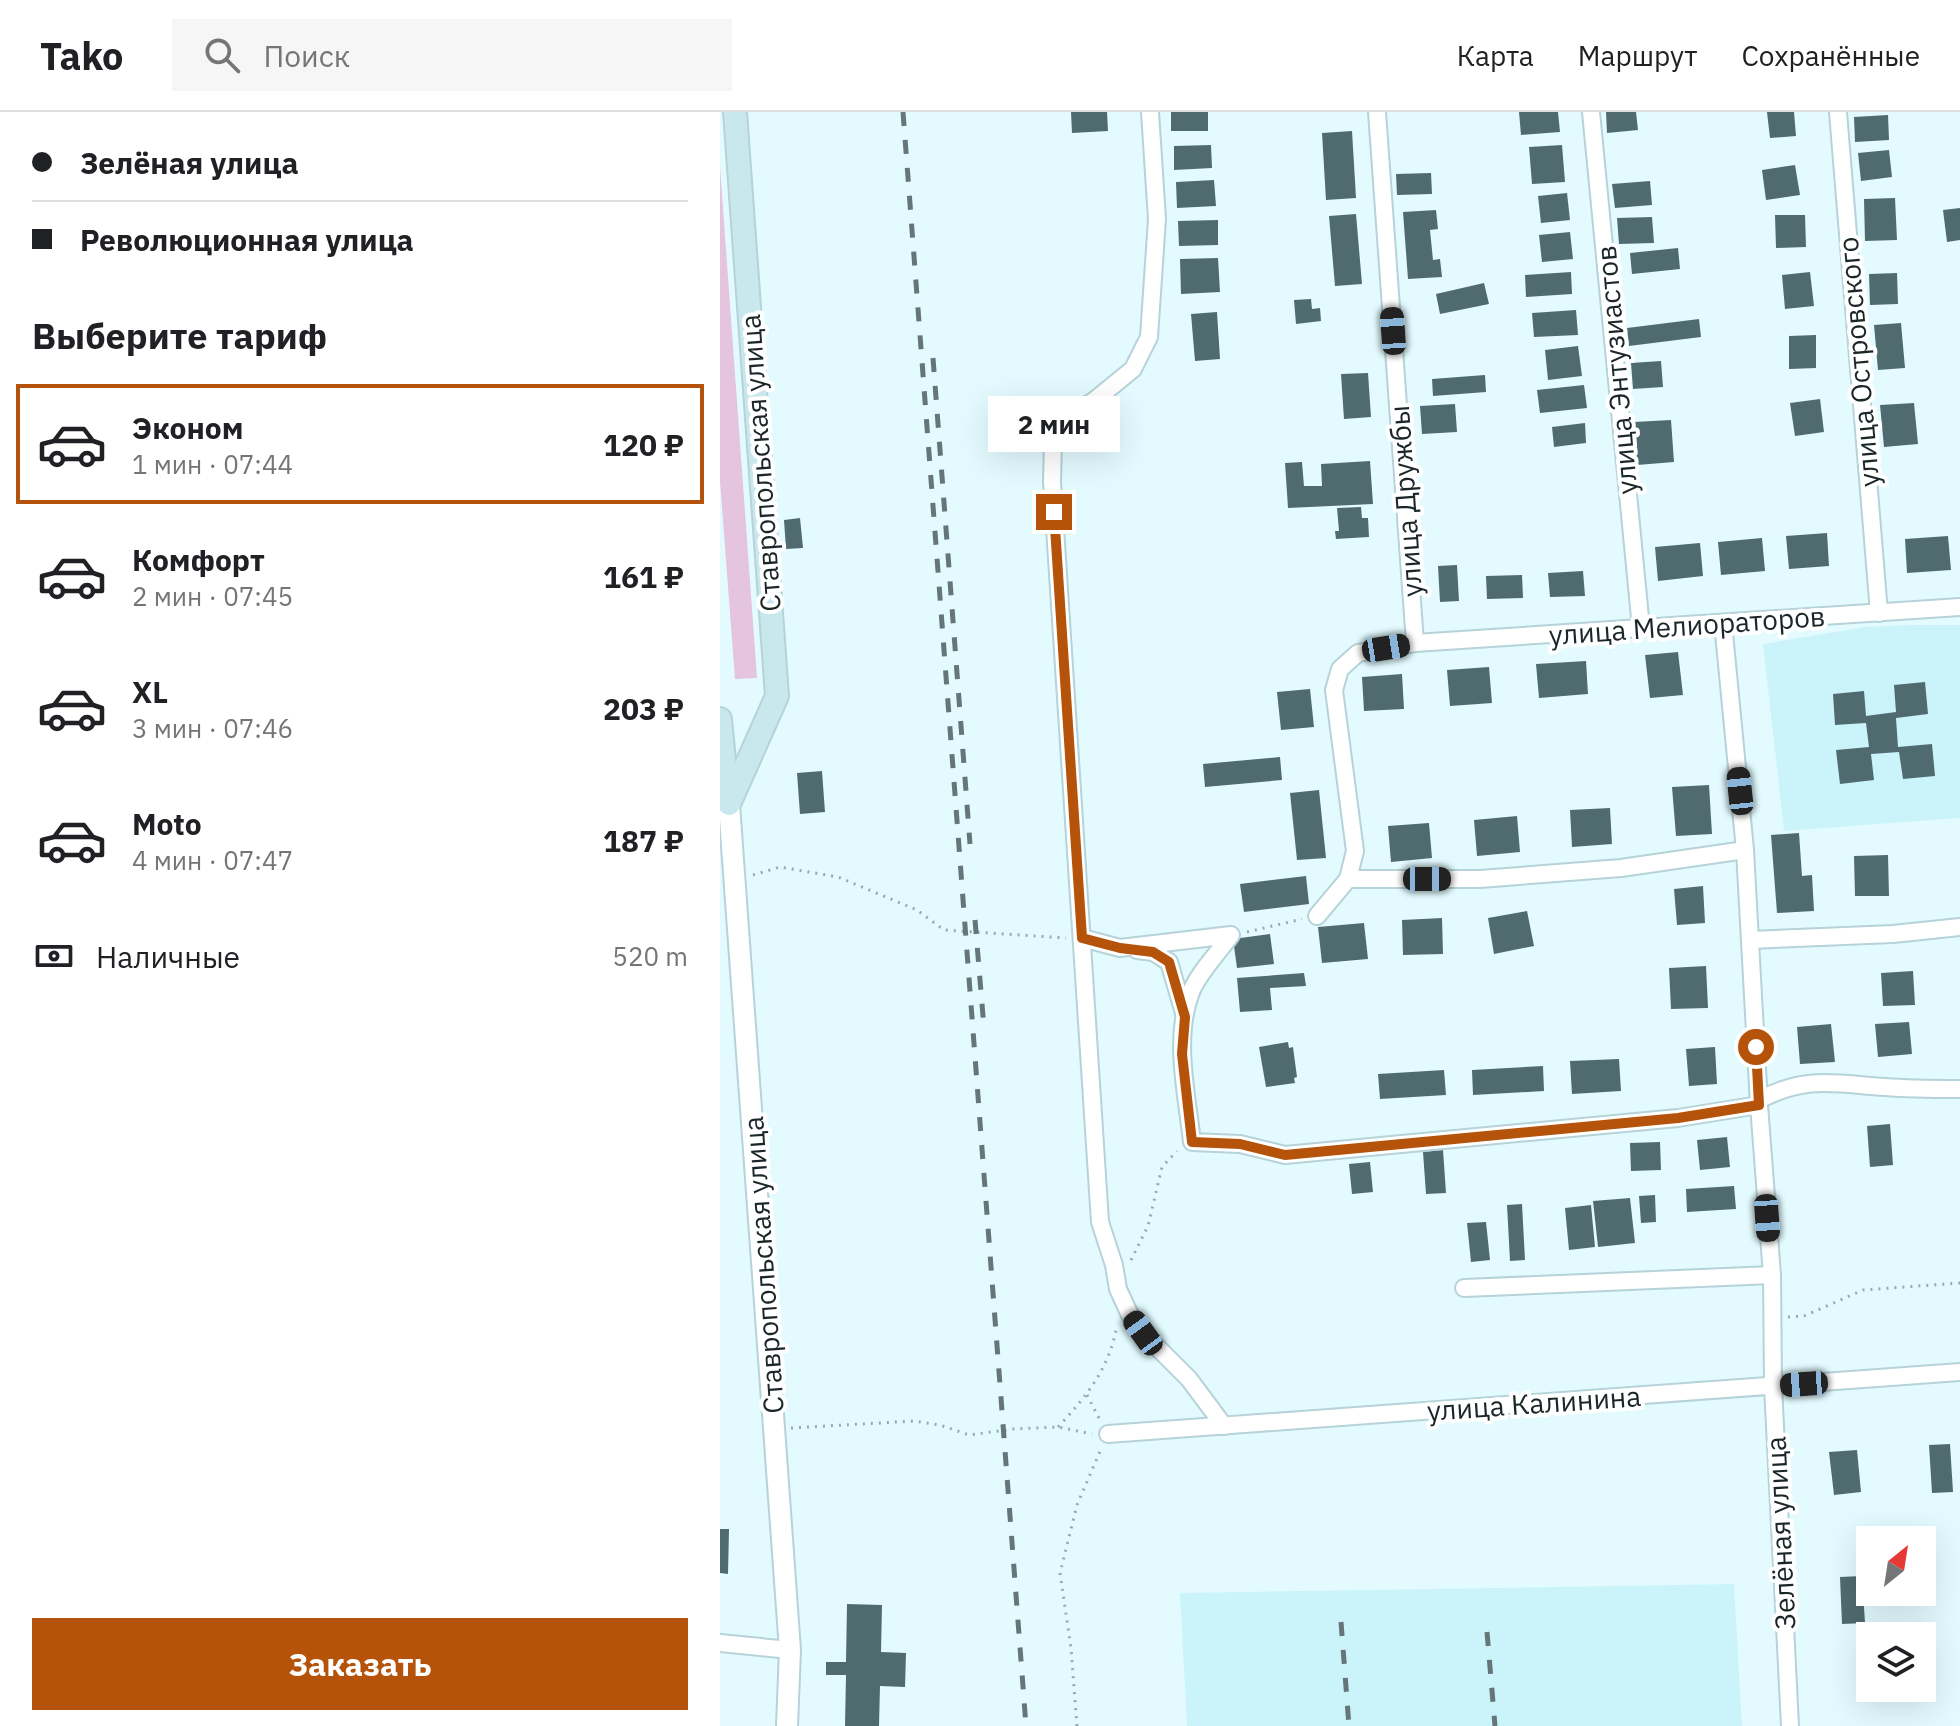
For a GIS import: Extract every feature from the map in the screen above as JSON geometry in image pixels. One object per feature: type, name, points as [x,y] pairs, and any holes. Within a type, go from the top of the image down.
[{"type":"main road","name":"Ставропольская улица","points":[[730,764],[777,696],[735,112]]},
{"type":"main road","name":"Ставропольская улица","points":[[720,719],[730,764],[729,804]]},
{"type":"street","points":[[1150,112],[1157,219],[1149,337],[1133,369],[1095,400],[1066,418],[1053,439],[1052,482],[1100,1222],[1118,1289],[1129,1313],[1143,1333],[1189,1379],[1224,1426]]},
{"type":"street","name":"улица Дружбы","points":[[1377,112],[1415,643]]},
{"type":"street","name":"улица Энтузиастов","points":[[1591,112],[1641,628]]},
{"type":"street","name":"улица Островского","points":[[1838,112],[1879,613]]},
{"type":"street","name":"улица Мелиораторов","points":[[1415,643],[1960,607]]},
{"type":"street","name":"Зелёная улица","points":[[1723,623],[1745,850],[1772,1275],[1773,1386],[1790,1726]]},
{"type":"street","points":[[1317,916],[1348,879],[1355,851],[1334,690],[1340,669],[1358,653],[1415,643]]},
{"type":"street","name":"Ставропольская улица","points":[[729,804],[790,1650],[787,1726]]},
{"type":"street","points":[[1348,879],[1480,879],[1589,871],[1745,850]]},
{"type":"street","points":[[1750,940],[1893,934],[1960,927]]},
{"type":"street","points":[[1120,948],[1231,935]]},
{"type":"street","points":[[1231,935],[1191,990],[1185,1017],[1182,1054],[1192,1142],[1240,1144],[1285,1155],[1678,1118],[1759,1103],[1775,1092],[1820,1081],[1960,1089]]},
{"type":"street","points":[[1082,938],[1120,948],[1153,952],[1169,962],[1185,1017]]},
{"type":"street","points":[[1464,1288],[1772,1275]]},
{"type":"street","name":"улица Калинина","points":[[1108,1434],[1960,1372]]},
{"type":"street","points":[[720,1643],[790,1650]]},
{"type":"path","points":[[734,880],[780,867],[838,877],[917,910],[944,930],[1082,938]]},
{"type":"path","points":[[1231,935],[1317,916]]},
{"type":"path","points":[[1772,1317],[1804,1316],[1863,1290],[1960,1283]]},
{"type":"path","points":[[1087,1395],[1108,1434]]},
{"type":"path","points":[[775,1429],[914,1421],[940,1425],[969,1435],[1058,1427],[1081,1434],[1108,1434]]},
{"type":"path","points":[[1077,1726],[1071,1648],[1060,1573],[1077,1505],[1108,1434]]},
{"type":"shaded area","points":[[720,167],[757,678],[735,679],[720,481]]},
{"type":"shaded area","points":[[1960,625],[1960,818],[1784,831],[1763,644],[1865,627]]},
{"type":"shaded area","points":[[1734,1584],[1742,1726],[1187,1726],[1180,1593]]},
{"type":"building","points":[[1071,112],[1107,112],[1108,131],[1072,133]]},
{"type":"building","points":[[1171,112],[1208,112],[1208,131],[1171,131]]},
{"type":"building","points":[[1519,112],[1558,112],[1560,132],[1521,135]]},
{"type":"building","points":[[1606,112],[1636,112],[1638,130],[1607,133]]},
{"type":"building","points":[[1767,112],[1794,112],[1796,136],[1770,138]]},
{"type":"building","points":[[1888,115],[1889,140],[1855,142],[1854,117]]},
{"type":"building","points":[[1352,131],[1356,198],[1326,200],[1322,133]]},
{"type":"building","points":[[1211,145],[1212,168],[1174,170],[1174,146]]},
{"type":"building","points":[[1562,145],[1565,182],[1532,184],[1529,147]]},
{"type":"building","points":[[1889,150],[1892,177],[1861,181],[1858,153]]},
{"type":"building","points":[[1795,165],[1800,195],[1766,200],[1762,170]]},
{"type":"building","points":[[1431,173],[1432,194],[1397,195],[1396,174]]},
{"type":"building","points":[[1214,180],[1216,206],[1177,208],[1176,182]]},
{"type":"building","points":[[1650,181],[1652,205],[1615,208],[1612,184]]},
{"type":"building","points":[[1567,193],[1570,220],[1541,223],[1538,196]]},
{"type":"building","points":[[1895,198],[1897,240],[1865,241],[1864,199]]},
{"type":"building","points":[[1960,208],[1960,240],[1947,242],[1943,210]]},
{"type":"building","points":[[1436,210],[1438,229],[1430,230],[1433,260],[1440,259],[1442,277],[1408,279],[1403,212]]},
{"type":"building","points":[[1356,214],[1362,284],[1335,286],[1329,216]]},
{"type":"building","points":[[1775,215],[1805,215],[1806,247],[1776,248]]},
{"type":"building","points":[[1652,217],[1654,243],[1619,244],[1617,218]]},
{"type":"building","points":[[1218,220],[1218,245],[1179,246],[1178,221]]},
{"type":"building","points":[[1570,232],[1573,259],[1542,262],[1539,235]]},
{"type":"building","points":[[1678,248],[1680,269],[1632,274],[1630,253]]},
{"type":"building","points":[[1218,258],[1220,292],[1181,294],[1180,259]]},
{"type":"building","points":[[1571,272],[1572,294],[1526,297],[1525,275]]},
{"type":"building","points":[[1810,272],[1814,306],[1785,309],[1782,275]]},
{"type":"building","points":[[1897,273],[1898,304],[1870,305],[1869,274]]},
{"type":"building","points":[[1484,283],[1489,304],[1440,314],[1436,294]]},
{"type":"building","points":[[1311,299],[1312,309],[1320,308],[1321,321],[1296,324],[1294,300]]},
{"type":"building","points":[[1576,310],[1578,335],[1534,337],[1532,313]]},
{"type":"building","points":[[1217,312],[1220,359],[1195,361],[1191,314]]},
{"type":"building","points":[[1699,319],[1701,337],[1629,346],[1627,328]]},
{"type":"building","points":[[1901,323],[1905,368],[1878,370],[1874,325]]},
{"type":"building","points":[[1816,335],[1816,368],[1789,369],[1789,336]]},
{"type":"building","points":[[1578,346],[1582,376],[1548,380],[1545,350]]},
{"type":"building","points":[[1661,361],[1663,387],[1633,389],[1631,363]]},
{"type":"building","points":[[1368,373],[1371,417],[1344,419],[1341,374]]},
{"type":"building","points":[[1485,375],[1486,392],[1433,396],[1432,379]]},
{"type":"building","points":[[1584,385],[1587,408],[1540,413],[1537,390]]},
{"type":"building","points":[[1820,399],[1824,432],[1795,436],[1790,403]]},
{"type":"building","points":[[1914,403],[1918,444],[1884,447],[1880,405]]},
{"type":"building","points":[[1455,404],[1457,432],[1422,434],[1420,406]]},
{"type":"building","points":[[1671,420],[1674,462],[1637,465],[1634,422]]},
{"type":"building","points":[[1585,423],[1586,443],[1554,447],[1552,427]]},
{"type":"building","points":[[1370,461],[1373,504],[1288,508],[1285,463],[1302,462],[1304,486],[1322,486],[1321,464]]},
{"type":"building","points":[[1361,507],[1362,518],[1368,518],[1369,537],[1336,539],[1335,531],[1339,531],[1337,508]]},
{"type":"building","points":[[800,518],[803,548],[786,549],[784,520]]},
{"type":"building","points":[[1827,533],[1829,566],[1789,569],[1786,536]]},
{"type":"building","points":[[1948,536],[1951,570],[1907,573],[1905,539]]},
{"type":"building","points":[[1762,538],[1765,571],[1721,575],[1718,542]]},
{"type":"building","points":[[1700,543],[1703,576],[1658,581],[1655,547]]},
{"type":"building","points":[[1457,565],[1459,601],[1440,602],[1438,566]]},
{"type":"building","points":[[1583,571],[1585,596],[1550,597],[1548,573]]},
{"type":"building","points":[[1522,575],[1523,598],[1487,599],[1486,576]]},
{"type":"building","points":[[1678,652],[1683,695],[1650,698],[1645,655]]},
{"type":"building","points":[[1586,661],[1588,694],[1539,698],[1536,664]]},
{"type":"building","points":[[1489,667],[1492,703],[1450,706],[1447,670]]},
{"type":"building","points":[[1402,674],[1404,709],[1364,711],[1362,677]]},
{"type":"building","points":[[1925,682],[1928,714],[1896,718],[1898,747],[1932,744],[1935,776],[1903,779],[1899,752],[1871,754],[1874,780],[1840,784],[1836,750],[1869,747],[1866,723],[1835,725],[1833,694],[1864,691],[1866,716],[1896,712],[1894,685]]},
{"type":"building","points":[[1310,689],[1314,727],[1281,730],[1277,692]]},
{"type":"building","points":[[1280,757],[1282,780],[1205,787],[1203,764]]},
{"type":"building","points":[[822,771],[825,812],[800,814],[797,773]]},
{"type":"building","points":[[1709,785],[1712,834],[1676,836],[1672,787]]},
{"type":"building","points":[[1319,790],[1326,858],[1297,860],[1290,793]]},
{"type":"building","points":[[1610,808],[1612,844],[1572,847],[1570,810]]},
{"type":"building","points":[[1517,816],[1520,852],[1477,856],[1474,820]]},
{"type":"building","points":[[1429,823],[1432,858],[1391,862],[1388,826]]},
{"type":"building","points":[[1799,833],[1802,876],[1812,875],[1814,911],[1777,913],[1771,835]]},
{"type":"building","points":[[1888,855],[1889,896],[1855,896],[1854,856]]},
{"type":"building","points":[[1306,876],[1309,904],[1244,912],[1240,884]]},
{"type":"building","points":[[1703,886],[1705,923],[1677,925],[1674,889]]},
{"type":"building","points":[[1527,911],[1534,946],[1494,954],[1488,918]]},
{"type":"building","points":[[1442,918],[1443,954],[1403,955],[1402,920]]},
{"type":"building","points":[[1364,923],[1368,959],[1322,963],[1318,927]]},
{"type":"building","points":[[1270,934],[1274,964],[1237,968],[1233,939]]},
{"type":"building","points":[[1706,966],[1708,1008],[1671,1009],[1669,968]]},
{"type":"building","points":[[1913,971],[1915,1005],[1883,1006],[1881,973]]},
{"type":"building","points":[[1304,973],[1306,986],[1270,988],[1272,1010],[1240,1012],[1237,978]]},
{"type":"building","points":[[1909,1022],[1912,1054],[1878,1057],[1875,1024]]},
{"type":"building","points":[[1831,1024],[1835,1062],[1800,1064],[1797,1027]]},
{"type":"building","points":[[1288,1042],[1289,1048],[1293,1047],[1295,1083],[1266,1087],[1259,1047]]},
{"type":"building","points":[[1715,1047],[1717,1084],[1689,1086],[1686,1049]]},
{"type":"building","points":[[1619,1059],[1621,1091],[1572,1094],[1570,1061]]},
{"type":"building","points":[[1543,1066],[1544,1091],[1473,1095],[1472,1070]]},
{"type":"building","points":[[1444,1070],[1446,1095],[1380,1099],[1378,1074]]},
{"type":"building","points":[[1890,1124],[1893,1165],[1870,1167],[1867,1126]]},
{"type":"building","points":[[1727,1137],[1730,1167],[1700,1170],[1697,1140]]},
{"type":"building","points":[[1660,1142],[1661,1170],[1631,1171],[1630,1143]]},
{"type":"building","points":[[1443,1150],[1446,1193],[1426,1194],[1423,1152]]},
{"type":"building","points":[[1370,1162],[1373,1192],[1352,1194],[1349,1164]]},
{"type":"building","points":[[1734,1186],[1736,1209],[1687,1212],[1686,1189]]},
{"type":"building","points":[[1655,1195],[1656,1222],[1641,1223],[1639,1196]]},
{"type":"building","points":[[1630,1198],[1635,1243],[1598,1247],[1593,1201]]},
{"type":"building","points":[[1522,1204],[1525,1260],[1510,1261],[1507,1205]]},
{"type":"building","points":[[1591,1205],[1595,1247],[1569,1250],[1565,1208]]},
{"type":"building","points":[[1486,1222],[1490,1260],[1471,1262],[1467,1223]]},
{"type":"building","points":[[1950,1444],[1953,1492],[1932,1493],[1929,1445]]},
{"type":"building","points":[[1857,1450],[1861,1492],[1834,1495],[1829,1452]]},
{"type":"building","points":[[720,1529],[729,1529],[728,1574],[720,1573]]},
{"type":"building","points":[[1856,1576],[1856,1606],[1864,1606],[1865,1622],[1842,1624],[1840,1577]]},
{"type":"building","points":[[847,1604],[882,1605],[881,1652],[906,1653],[905,1687],[880,1686],[879,1726],[845,1726],[846,1675],[826,1675],[826,1662],[846,1662]]},
{"type":"railway","points":[[903,112],[1026,1726]]},
{"type":"railway","points":[[933,358],[970,844]]},
{"type":"railway","points":[[975,920],[984,1028]]},
{"type":"railway","points":[[1341,1622],[1349,1726]]},
{"type":"railway","points":[[1487,1632],[1495,1726]]},
{"type":"route","points":[[1054,512],[1082,938],[1120,948],[1153,952],[1169,962],[1185,1017],[1182,1054],[1192,1142],[1240,1144],[1285,1155],[1678,1118],[1759,1105],[1756,1047]]}]
